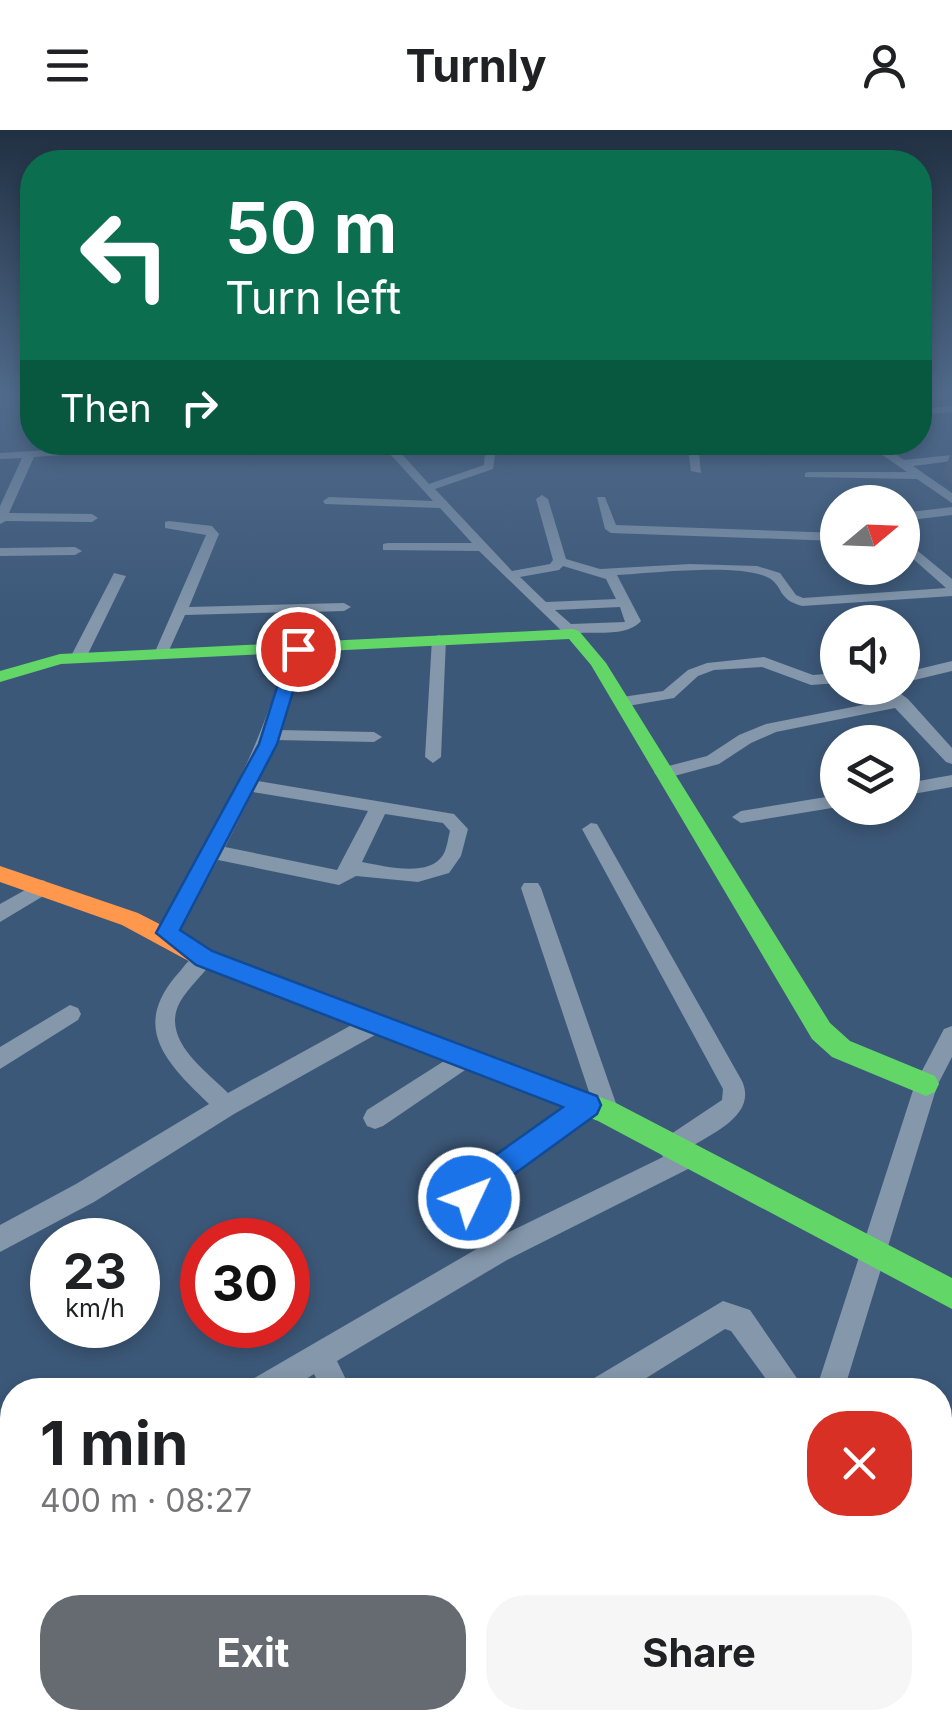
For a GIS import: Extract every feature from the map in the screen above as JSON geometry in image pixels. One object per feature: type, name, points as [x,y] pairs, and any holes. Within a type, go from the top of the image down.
[{"type":"street","points":[[23,470],[1,519],[92,518]]},
{"type":"street","points":[[410,470],[598,663],[822,1031],[841,1049],[926,1084]]},
{"type":"street","points":[[428,488],[482,470]]},
{"type":"street","points":[[908,470],[949,495]]},
{"type":"street","points":[[809,474],[918,476]]},
{"type":"street","points":[[542,499],[560,561]]},
{"type":"street","points":[[601,500],[609,527],[655,550],[769,573],[780,579],[790,598],[802,602],[952,589]]},
{"type":"street","points":[[329,501],[445,505]]},
{"type":"street","points":[[920,515],[952,511]]},
{"type":"street","points":[[160,654],[214,534],[208,529],[169,525]]},
{"type":"street","points":[[605,571],[655,550],[820,538]]},
{"type":"street","points":[[388,547],[484,547]]},
{"type":"street","points":[[0,552],[75,551]]},
{"type":"street","points":[[920,559],[952,589]]},
{"type":"street","points":[[0,677],[45,662],[78,658],[298,649],[570,632],[633,624],[614,580],[605,571],[560,561]]},
{"type":"street","points":[[510,576],[554,567],[560,561]]},
{"type":"street","points":[[78,658],[120,576]]},
{"type":"street","points":[[541,606],[626,603]]},
{"type":"street","points":[[180,610],[344,607]]},
{"type":"street","points":[[167,933],[214,852],[270,736],[298,649],[303,608]]},
{"type":"street","points":[[433,757],[439,639]]},
{"type":"street","points":[[622,702],[668,695],[702,668],[738,663],[764,662],[820,679]]},
{"type":"street","points":[[920,674],[952,666]]},
{"type":"street","points":[[663,773],[713,760],[745,739],[772,728],[887,705]]},
{"type":"street","points":[[905,705],[952,758]]},
{"type":"street","points":[[270,736],[374,737]]},
{"type":"street","points":[[920,787],[952,781]]},
{"type":"street","points":[[248,785],[456,822],[459,828],[448,863],[425,874],[350,868]]},
{"type":"street","points":[[741,817],[820,804]]},
{"type":"street","points":[[214,852],[332,878],[348,873],[379,807]]},
{"type":"street","points":[[284,1378],[498,1251],[678,1152],[730,1108],[734,1088],[591,829]]},
{"type":"street","points":[[0,874],[167,933],[204,958],[598,1109],[872,1248],[952,1294]]},
{"type":"street","points":[[0,914],[44,887]]},
{"type":"street","points":[[531,888],[598,1109]]},
{"type":"street","points":[[204,958],[168,1004],[164,1027],[170,1047],[226,1106]]},
{"type":"street","points":[[0,1059],[70,1014]]},
{"type":"street","points":[[0,1239],[376,1023]]},
{"type":"street","points":[[834,1378],[926,1084],[952,1036]]},
{"type":"street","points":[[374,1118],[463,1059]]},
{"type":"street","points":[[498,1251],[473,1209],[469,1198],[473,1187],[598,1109]]},
{"type":"street","points":[[620,1378],[723,1315],[740,1320],[782,1378]]},
{"type":"street","points":[[321,1358],[331,1378]]},
{"type":"traffic: fast","points":[[0,677],[60,659],[573,634],[598,663],[821,1031],[841,1049],[926,1084]]},
{"type":"traffic: fast","points":[[280,987],[607,1112],[952,1294]]},
{"type":"traffic: slow","points":[[0,874],[130,919],[204,958],[280,987]]},
{"type":"route","points":[[298,649],[268,744],[214,852],[167,933],[204,958],[588,1105],[473,1187],[469,1198]]}]
